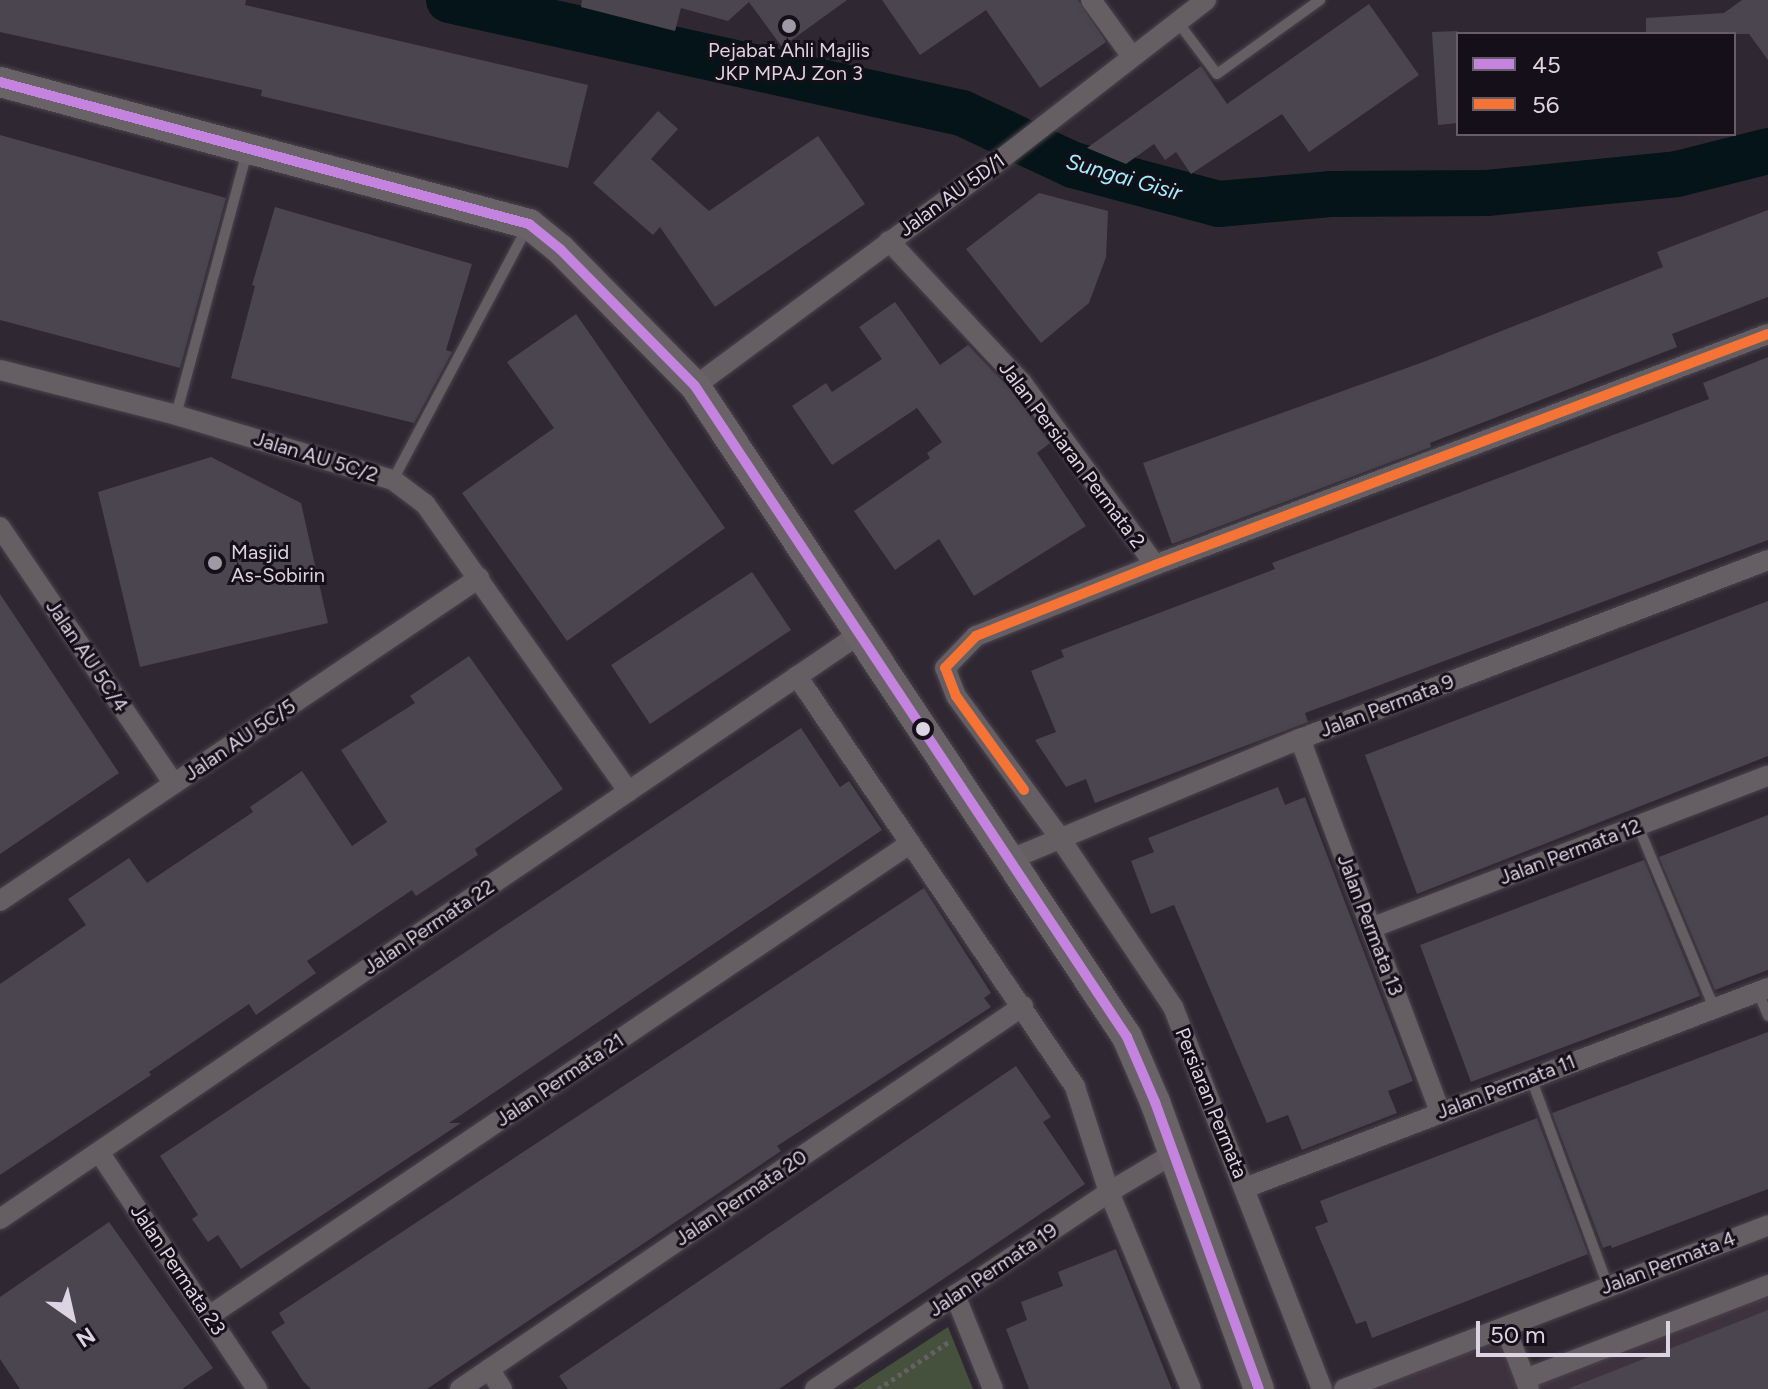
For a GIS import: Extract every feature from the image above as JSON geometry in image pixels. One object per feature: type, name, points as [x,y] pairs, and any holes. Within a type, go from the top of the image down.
[{"type":"main road","points":[[0,82],[529,224],[560,249],[695,386],[1127,1037],[1259,1389]]},
{"type":"street","points":[[1091,0],[1131,55]]},
{"type":"street","name":"Jalan AU 5D/1","points":[[695,386],[996,163],[1131,55],[1206,0]]},
{"type":"street","name":"Jalan Persiaran Permata 2","points":[[889,241],[1022,383],[1155,565]]},
{"type":"street","points":[[1155,565],[1768,334]]},
{"type":"street","name":"Jalan AU 5C/2","points":[[0,370],[176,415],[393,480],[425,504],[628,791]]},
{"type":"street","name":"Jalan AU 5C/4","points":[[0,527],[174,784]]},
{"type":"street","name":"Jalan Permata 9","points":[[1009,860],[1300,739],[1768,560]]},
{"type":"street","name":"Persiaran Permata","points":[[1155,565],[976,636],[945,668],[956,696],[1060,838],[1173,1007],[1322,1389]]},
{"type":"street","name":"Jalan AU 5C/5","points":[[0,901],[479,578]]},
{"type":"street","name":"Jalan Permata 22","points":[[0,1219],[858,635]]},
{"type":"street","points":[[797,676],[1075,1087],[1109,1192],[1191,1389]]},
{"type":"street","name":"Jalan Permata 13","points":[[1300,739],[1440,1112]]},
{"type":"street","name":"Jalan Permata 12","points":[[1371,928],[1768,776]]},
{"type":"street","name":"Jalan Permata 21","points":[[209,1316],[911,843]]},
{"type":"street","name":"Jalan Permata 11","points":[[1245,1188],[1763,990]]},
{"type":"street","name":"Jalan Permata 20","points":[[460,1389],[1023,1006]]},
{"type":"street","name":"Jalan Permata 23","points":[[99,1152],[257,1389]]},
{"type":"street","name":"Jalan Permata 19","points":[[815,1389],[1109,1192],[1173,1154]]},
{"type":"street","name":"Jalan Permata 4","points":[[1344,1389],[1768,1225]]},
{"type":"street","points":[[1505,1327],[1527,1384],[1768,1285]]},
{"type":"street","points":[[955,1295],[993,1389]]},
{"type":"street","points":[[489,1369],[502,1389]]},
{"type":"lane","points":[[1177,21],[1217,74],[1320,0]]},
{"type":"lane","points":[[176,415],[248,149]]},
{"type":"lane","points":[[393,480],[529,224]]},
{"type":"lane","points":[[1638,826],[1714,1008]]},
{"type":"lane","points":[[1763,990],[1768,1016]]},
{"type":"lane","points":[[1531,1078],[1608,1286]]},
{"type":"path","points":[[878,1389],[953,1339],[958,1352]]},
{"type":"shaded area","points":[[1768,1296],[1768,1389],[1525,1389]]},
{"type":"shaded area","points":[[1499,1340],[1518,1389],[1373,1389]]},
{"type":"green space","points":[[948,1327],[973,1389],[853,1389]]},
{"type":"building","points":[[0,0],[246,0],[245,5],[588,85],[568,168],[261,96],[262,90],[0,32]]},
{"type":"building","points":[[582,0],[847,0],[782,47],[749,2],[728,21],[681,8],[675,31],[581,7]]},
{"type":"building","points":[[882,0],[1078,0],[1106,42],[1040,88],[986,10],[920,55]]},
{"type":"building","points":[[1742,0],[1768,0],[1768,60],[1749,34],[1646,32],[1646,18],[1724,13]]},
{"type":"building","points":[[1369,4],[1419,75],[1309,152],[1282,114],[1191,174],[1176,152],[1165,160],[1154,144],[1126,164],[1087,148],[1201,66],[1227,104]]},
{"type":"building","points":[[1458,31],[1456,123],[1438,125],[1432,32]]},
{"type":"building","points":[[658,111],[678,129],[651,159],[709,211],[818,136],[865,204],[715,307],[660,227],[653,235],[593,183]]},
{"type":"building","points":[[0,135],[226,198],[180,368],[0,320]]},
{"type":"building","points":[[1039,193],[1108,211],[1106,257],[1089,303],[1041,343],[966,249]]},
{"type":"building","points":[[275,207],[472,264],[446,350],[452,352],[414,423],[231,378],[255,286],[252,285]]},
{"type":"building","points":[[1768,210],[1768,297],[1672,334],[1677,347],[1430,443],[1431,447],[1172,544],[1143,463],[1426,361],[1663,267],[1657,252]]},
{"type":"building","points":[[895,302],[940,365],[968,345],[1012,391],[1050,443],[1037,453],[1086,526],[974,596],[939,539],[895,570],[854,511],[930,458],[927,453],[942,442],[917,408],[832,465],[792,406],[826,383],[832,392],[882,359],[859,327]]},
{"type":"building","points":[[576,314],[725,528],[567,641],[462,493],[554,428],[507,362]]},
{"type":"building","points":[[1768,357],[1768,540],[1305,713],[1308,722],[1095,803],[1086,779],[1066,787],[1035,740],[1056,732],[1031,671],[1064,657],[1061,650],[1275,569],[1272,563],[1709,399],[1703,383]]},
{"type":"building","name":"Masjid As-Sobirin","points":[[211,457],[301,503],[328,623],[140,667],[98,492]]},
{"type":"building","points":[[752,572],[791,630],[650,724],[611,665]]},
{"type":"building","points":[[0,594],[119,773],[0,854]]},
{"type":"building","points":[[1768,601],[1768,756],[1417,894],[1365,755]]},
{"type":"building","points":[[469,656],[563,789],[475,849],[478,855],[416,896],[412,890],[307,961],[316,973],[256,1015],[249,1004],[149,1072],[151,1075],[0,1175],[0,984],[86,925],[68,899],[129,858],[147,883],[253,812],[250,807],[302,771],[352,846],[387,822],[341,750],[415,703],[410,696]]},
{"type":"building","points":[[801,728],[840,787],[849,781],[882,830],[449,1123],[461,1123],[241,1269],[218,1235],[208,1242],[192,1219],[198,1215],[160,1156]]},
{"type":"building","points":[[1278,787],[1285,805],[1305,797],[1413,1081],[1388,1091],[1397,1113],[1302,1150],[1288,1115],[1267,1123],[1174,905],[1151,914],[1131,861],[1154,852],[1148,838]]},
{"type":"building","points":[[1768,815],[1768,970],[1715,990],[1659,857]]},
{"type":"building","points":[[1644,860],[1700,996],[1471,1082],[1420,945]]},
{"type":"building","points":[[924,888],[991,993],[984,998],[991,1007],[777,1146],[781,1151],[427,1389],[311,1389],[303,1381],[271,1332],[285,1323],[279,1313]]},
{"type":"building","points":[[1768,1032],[1768,1189],[1612,1248],[1611,1245],[1603,1248],[1552,1113]]},
{"type":"building","points":[[1016,1066],[1051,1117],[1043,1122],[1085,1184],[779,1389],[568,1389],[559,1376]]},
{"type":"building","points":[[1537,1118],[1588,1254],[1372,1338],[1366,1321],[1356,1324],[1315,1227],[1328,1222],[1320,1201]]},
{"type":"building","points":[[109,1222],[213,1368],[182,1389],[20,1389],[0,1359],[0,1297]]},
{"type":"building","points":[[1116,1249],[1172,1389],[1029,1389],[1006,1329],[1027,1320],[1021,1302],[1063,1286],[1058,1272]]},
{"type":"building","points":[[1768,1310],[1768,1389],[1570,1389],[1570,1388]]},
{"type":"waterway","name":"Sungai Gisir","points":[[449,0],[962,113],[1073,165],[1219,204],[1330,194],[1487,193],[1677,174],[1768,151]]},
{"type":"transit line","name":"45","points":[[0,82],[529,224],[560,249],[695,386],[1127,1037],[1155,1102],[1259,1389]]},
{"type":"transit line","name":"56","points":[[1024,790],[956,696],[945,668],[976,636],[1155,565],[1768,334]]},
{"type":"place","name":"Pejabat Ahli Majlis JKP MPAJ Zon 3","points":[[789,26]]},
{"type":"place","name":"Masjid As-Sobirin","points":[[215,563]]}]
